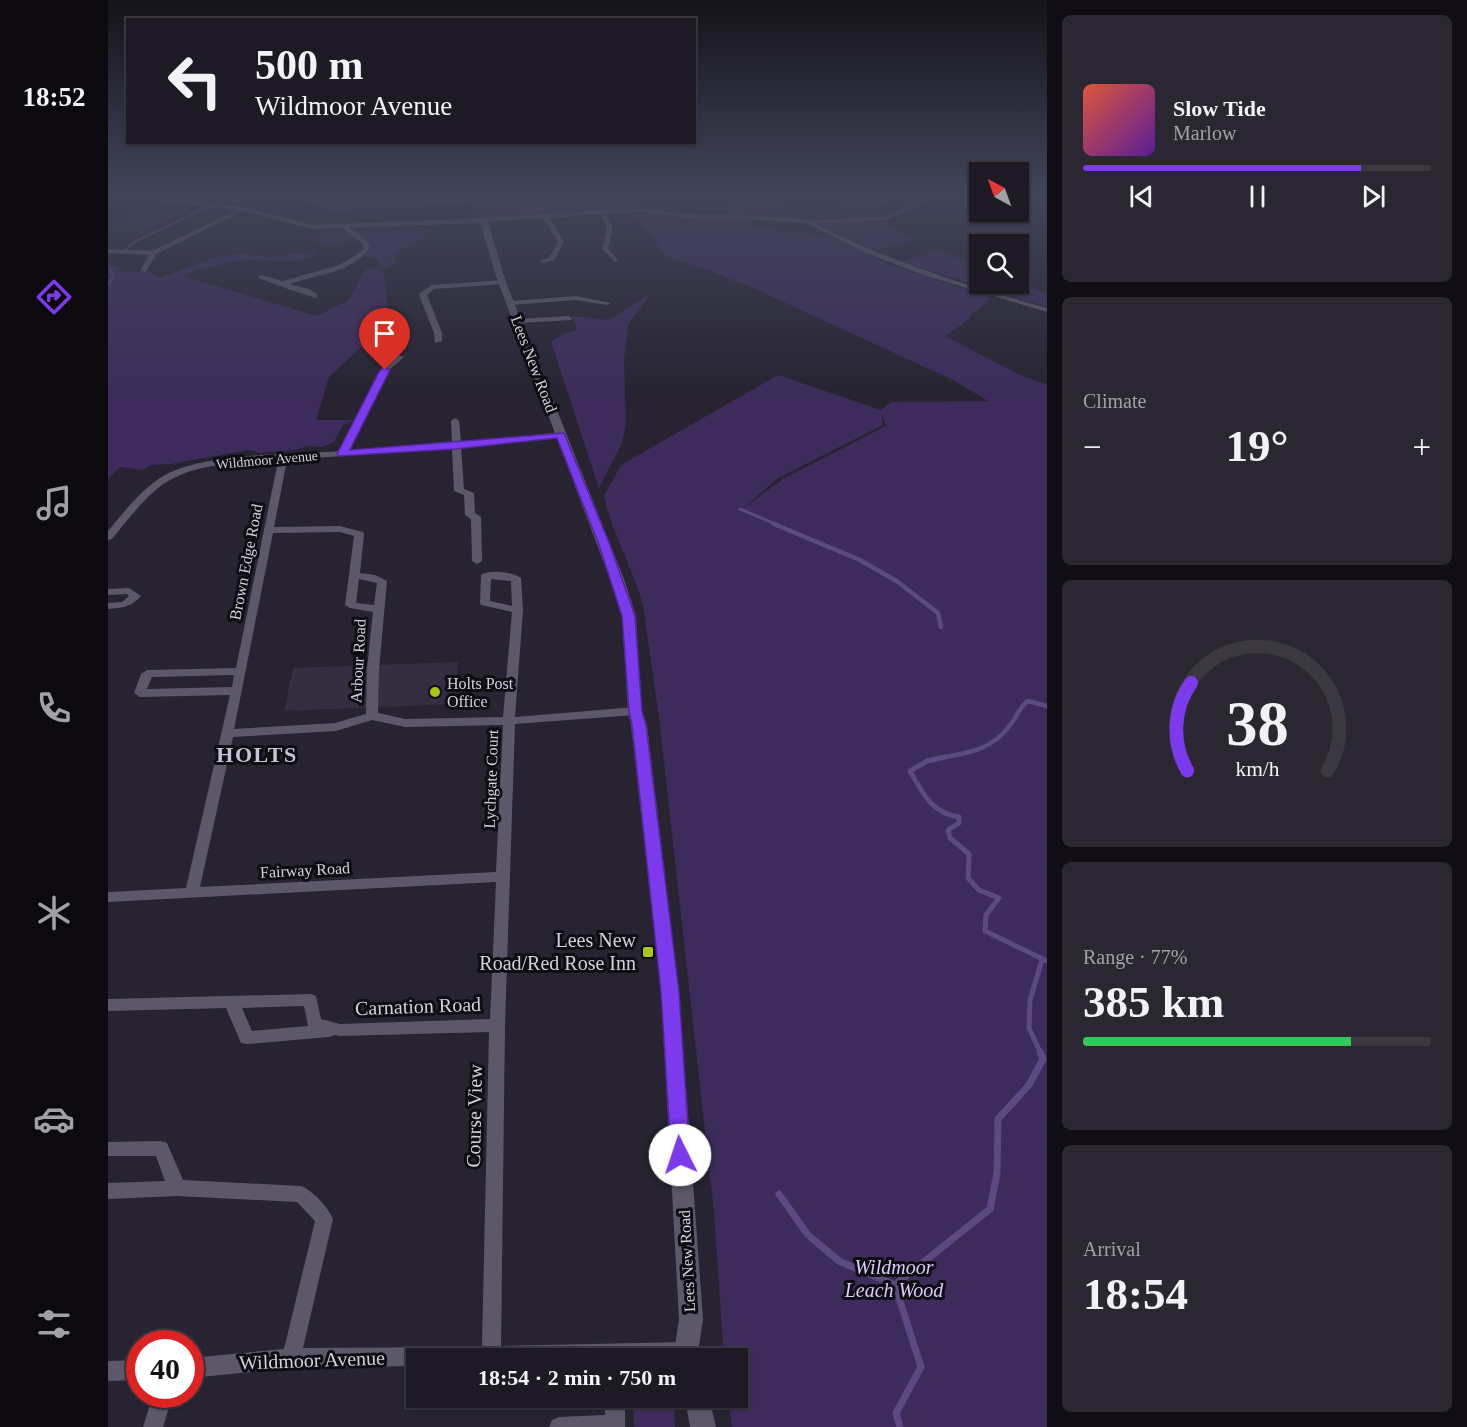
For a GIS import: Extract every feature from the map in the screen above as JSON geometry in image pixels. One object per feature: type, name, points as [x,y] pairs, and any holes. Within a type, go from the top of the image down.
[{"type":"street","points":[[144,271],[149,261]]},
{"type":"street","points":[[282,284],[355,261]]},
{"type":"street","name":"Lees New Road","points":[[495,261],[602,538],[629,616],[635,711],[639,725],[670,992],[691,1319],[688,1348]]},
{"type":"street","points":[[893,261],[956,283],[1047,310]]},
{"type":"street","points":[[261,277],[314,296]]},
{"type":"street","points":[[427,277],[432,287]]},
{"type":"street","points":[[438,341],[438,333],[423,295],[432,287],[502,282]]},
{"type":"street","points":[[511,303],[576,298],[607,303]]},
{"type":"street","points":[[519,321],[568,318]]},
{"type":"street","points":[[343,454],[385,370],[400,357]]},
{"type":"street","points":[[455,421],[459,491],[468,493],[470,515],[476,517],[477,561]]},
{"type":"street","name":"Wildmoor Avenue","points":[[108,537],[150,490],[174,474],[208,465],[456,446],[561,435]]},
{"type":"street","name":"Brown Edge Road","points":[[192,893],[237,691],[283,458]]},
{"type":"street","name":"Arbour Road","points":[[268,530],[340,529],[358,534],[350,605],[378,609]]},
{"type":"street","name":"Arbour Road","points":[[354,576],[371,577],[382,581],[378,609],[372,716]]},
{"type":"street","points":[[108,592],[129,591],[136,596],[125,605],[108,606]]},
{"type":"street","name":"Lychgate Court","points":[[503,877],[509,721],[518,610]]},
{"type":"street","points":[[237,691],[140,693],[147,674],[241,671]]},
{"type":"street","points":[[228,733],[336,728],[372,716],[405,723],[509,721],[635,711]]},
{"type":"street","name":"Fairway Road","points":[[108,897],[503,877]]},
{"type":"street","name":"Course View","points":[[491,1348],[497,1025],[503,877]]},
{"type":"street","name":"Carnation Road","points":[[108,1005],[311,1000],[314,1023],[340,1030]]},
{"type":"street","name":"Carnation Road","points":[[231,1001],[247,1038],[340,1030],[497,1025]]},
{"type":"street","points":[[108,1149],[161,1148],[177,1188]]},
{"type":"street","points":[[108,1191],[177,1188],[301,1194],[324,1219],[291,1358]]},
{"type":"street","name":"Wildmoor Avenue","points":[[204,1367],[291,1358],[406,1357]]},
{"type":"street","points":[[108,1371],[126,1370]]},
{"type":"street","points":[[153,1427],[159,1408]]},
{"type":"street","points":[[559,1427],[615,1426],[615,1408]]},
{"type":"street","points":[[699,1408],[703,1427]]},
{"type":"shaded area","points":[[458,662],[455,704],[284,711],[293,668]]},
{"type":"green space","points":[[205,261],[246,261],[225,263],[183,276],[316,316],[349,300],[365,270],[380,266],[379,261],[395,261],[395,264],[383,269],[391,331],[380,330],[329,377],[316,420],[355,420],[343,425],[334,442],[322,447],[308,446],[295,450],[261,453],[249,450],[171,464],[151,465],[143,470],[120,467],[108,479],[108,265],[121,268],[118,272],[149,272],[160,278]]},
{"type":"green space","points":[[259,261],[298,261],[294,261]]},
{"type":"green space","name":"Wildmoor Leach Wood","points":[[679,261],[881,261],[969,291],[969,294],[980,294],[992,298],[968,320],[945,336],[1018,374],[1047,385],[1047,1427],[732,1427],[729,1408],[748,1408],[748,1348],[723,1348],[714,1212],[659,717],[643,605],[612,524],[604,496],[621,465],[778,375],[881,410],[891,402],[988,401],[955,381],[760,291]],"holes":[[[882,414],[886,426],[783,479],[742,509],[778,478],[883,425]]]},
{"type":"green space","points":[[964,261],[969,263],[969,283],[902,262]]},
{"type":"green space","points":[[1029,286],[1047,294],[1047,307],[1005,294],[1029,294]]},
{"type":"green space","points":[[651,293],[628,325],[624,360],[626,425],[622,443],[599,488],[551,342],[563,334],[577,330],[572,316],[609,320]]},
{"type":"green space","points":[[633,1408],[674,1408],[675,1427],[634,1427]]},
{"type":"waterway","points":[[108,285],[114,276],[110,269]]},
{"type":"waterway","points":[[740,509],[778,525]]},
{"type":"waterway","points":[[774,524],[860,560],[898,582],[938,613],[941,627]]},
{"type":"waterway","points":[[941,758],[967,753],[986,746],[1003,733],[1028,701],[1047,706]]},
{"type":"waterway","points":[[935,759],[941,758]]},
{"type":"waterway","points":[[941,758],[927,761],[910,771],[929,801],[941,811],[959,817],[959,823],[948,830],[950,838],[969,854],[968,878],[979,890],[999,898],[986,915],[985,931],[1047,961]]},
{"type":"waterway","points":[[1041,1054],[1029,1028],[1030,1000],[1042,960]]},
{"type":"waterway","points":[[895,1285],[990,1209],[997,1173],[998,1119],[1029,1085],[1043,1059],[1040,1052]]},
{"type":"waterway","points":[[779,1194],[808,1235],[839,1261],[895,1285]]},
{"type":"waterway","points":[[895,1285],[921,1367],[896,1413],[900,1427]]},
{"type":"place","name":"Holts Post Office","points":[[435,692]]},
{"type":"place","name":"Lees New Road/Red Rose Inn","points":[[648,952]]},
{"type":"district","name":"HOLTS","points":[[257,754]]},
{"type":"route","points":[[385,370],[343,454],[456,446],[561,435],[617,579],[629,616],[635,711],[639,725],[670,992],[680,1155]]}]
